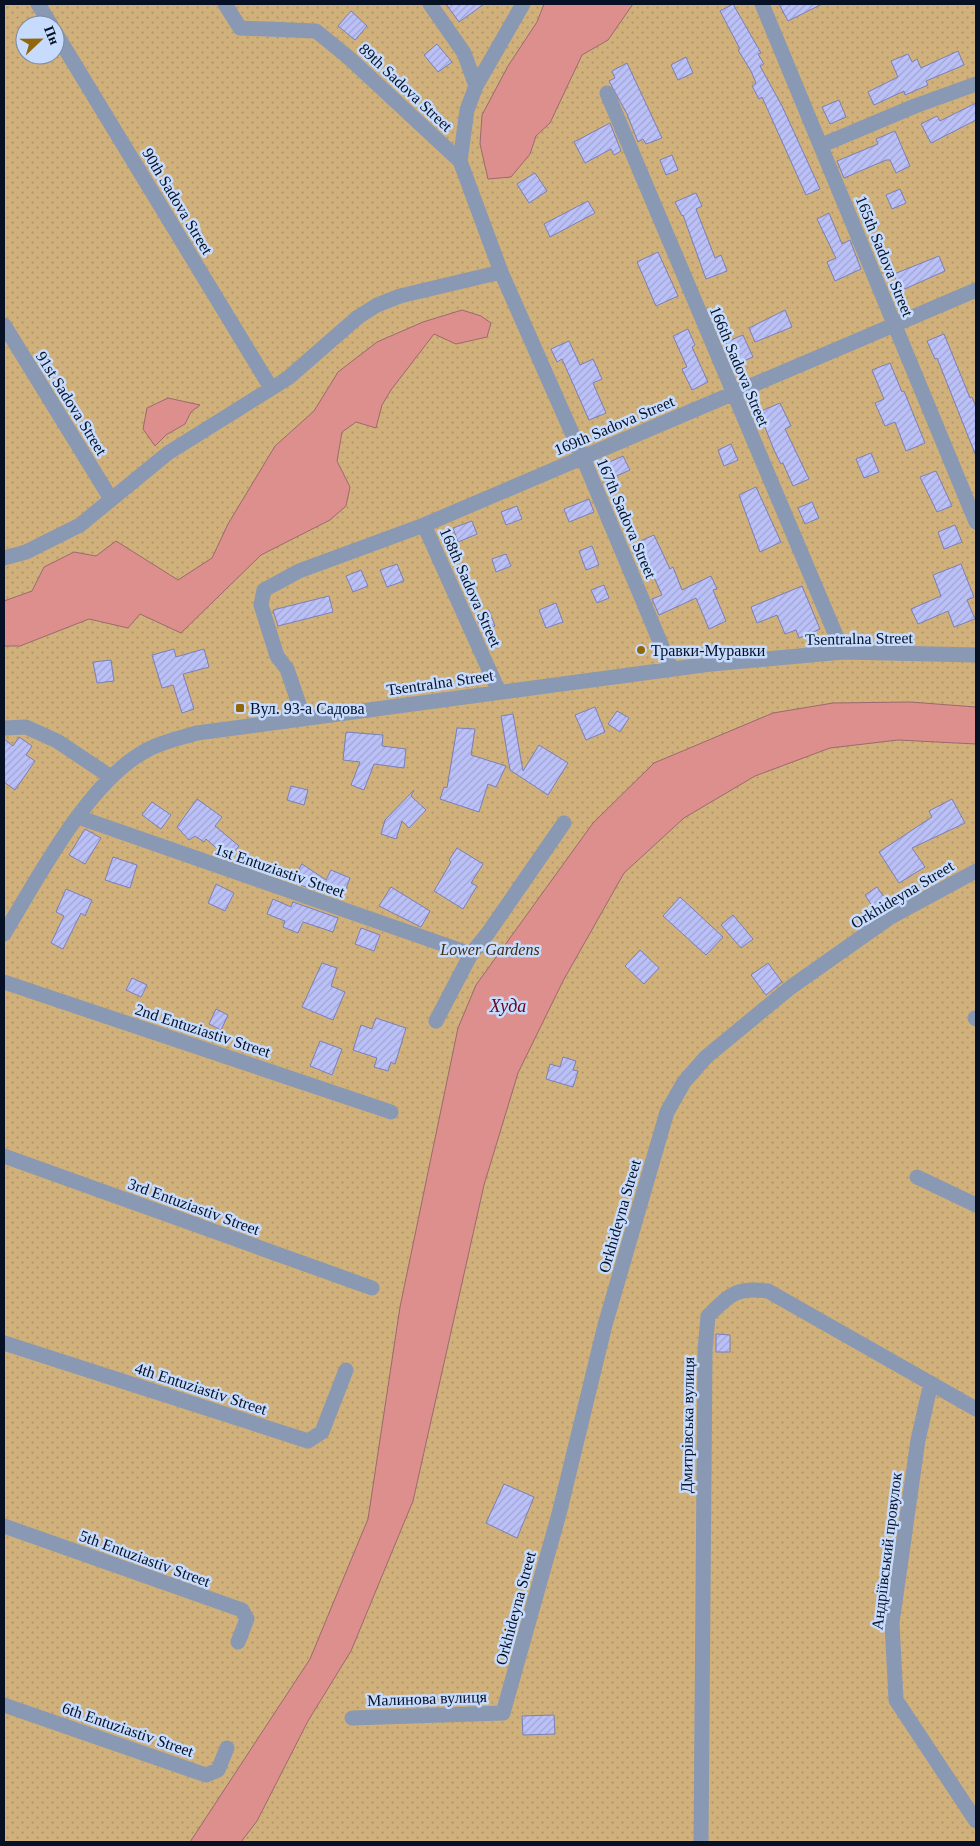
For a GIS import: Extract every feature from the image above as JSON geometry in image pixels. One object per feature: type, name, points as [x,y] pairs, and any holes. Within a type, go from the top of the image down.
[{"type":"street","points":[[38,4],[45,15]]},
{"type":"street","name":"89th Sadova Street","points":[[225,4],[240,28],[316,31],[348,57],[460,160],[502,272]]},
{"type":"street","points":[[430,4],[464,53],[476,86]]},
{"type":"street","points":[[460,160],[467,110],[476,86],[524,4]]},
{"type":"street","name":"165th Sadova Street","points":[[762,4],[822,145],[976,522]]},
{"type":"street","name":"90th Sadova Street","points":[[65,48],[271,388]]},
{"type":"street","points":[[822,145],[915,106],[976,84]]},
{"type":"street","name":"166th Sadova Street","points":[[607,93],[732,393],[843,652]]},
{"type":"street","points":[[4,558],[26,552],[80,526],[168,453],[288,378],[358,317],[377,304],[400,296],[502,272]]},
{"type":"street","name":"167th Sadova Street","points":[[502,272],[671,668]]},
{"type":"street","name":"169th Sadova Street","points":[[304,719],[287,669],[277,656],[261,605],[264,590],[299,571],[424,525],[976,290]]},
{"type":"street","name":"91st Sadova Street","points":[[4,325],[111,499]]},
{"type":"street","name":"168th Sadova Street","points":[[424,525],[499,692]]},
{"type":"street","name":"Tsentralna Street","points":[[4,934],[62,838],[111,777],[147,750],[197,733],[671,668],[843,652],[976,655]]},
{"type":"street","points":[[4,728],[26,727],[57,741],[111,777]]},
{"type":"street","name":"1st Entuziastiv Street","points":[[78,817],[471,954]]},
{"type":"street","points":[[436,1021],[471,954],[488,934],[564,823]]},
{"type":"street","name":"Orkhideyna Street","points":[[503,1714],[559,1514],[605,1325],[667,1112],[680,1090],[706,1057],[791,987],[889,918],[976,871]]},
{"type":"street","name":"2nd Entuziastiv Street","points":[[4,982],[391,1112]]},
{"type":"street","name":"3rd Entuziastiv Street","points":[[4,1156],[372,1288]]},
{"type":"street","points":[[917,1177],[976,1205]]},
{"type":"street","name":"Дмитрівська вулиця","points":[[700,1842],[705,1350],[708,1316],[732,1294],[752,1289],[768,1292],[976,1409]]},
{"type":"street","name":"4th Entuziastiv Street","points":[[4,1343],[308,1441],[322,1432],[346,1370]]},
{"type":"street","name":"Андріївський провулок","points":[[931,1383],[918,1440],[892,1623],[896,1700],[976,1821]]},
{"type":"street","name":"5th Entuziastiv Street","points":[[4,1526],[242,1610],[247,1619],[238,1642]]},
{"type":"street","name":"6th Entuziastiv Street","points":[[4,1705],[206,1775],[218,1770],[227,1748]]},
{"type":"street","name":"Малинова вулиця","points":[[352,1718],[503,1714]]},
{"type":"green space","name":"Lower Gardens","points":[[4,4],[976,4],[976,1842],[4,1842]]},
{"type":"water","points":[[544,4],[633,4],[608,40],[582,55],[550,123],[536,136],[530,154],[511,177],[488,179],[480,144],[482,115],[508,66],[537,22]]},
{"type":"water","points":[[462,310],[481,316],[491,323],[487,337],[456,344],[434,334],[391,390],[382,405],[376,428],[356,422],[342,432],[337,461],[350,487],[346,506],[330,520],[261,555],[181,633],[140,614],[128,628],[89,619],[20,646],[4,646],[4,601],[32,591],[44,567],[74,552],[96,556],[116,541],[178,580],[212,558],[228,524],[275,446],[314,411],[338,372],[377,342],[423,322]]},
{"type":"water","points":[[168,398],[200,405],[191,412],[185,424],[166,435],[155,446],[143,429],[147,408]]},
{"type":"water","name":"Худа","points":[[910,702],[976,707],[976,744],[898,740],[830,748],[755,776],[684,818],[624,873],[563,981],[518,1073],[484,1185],[413,1501],[351,1651],[308,1721],[257,1821],[241,1842],[190,1842],[310,1659],[368,1519],[400,1307],[458,1028],[476,985],[593,823],[654,763],[773,713],[833,703]]},
{"type":"building","points":[[446,4],[484,4],[459,22]]},
{"type":"building","points":[[733,4],[761,53],[758,54],[764,64],[760,66],[782,106],[820,189],[806,195],[762,97],[759,99],[752,86],[756,83],[751,71],[738,50],[740,49],[720,11]]},
{"type":"building","points":[[779,4],[822,4],[788,21]]},
{"type":"building","points":[[351,11],[367,26],[355,40],[338,26]]},
{"type":"building","points":[[437,44],[452,62],[438,72],[424,55]]},
{"type":"building","points":[[958,51],[964,65],[926,81],[928,85],[905,95],[904,91],[874,105],[868,92],[898,77],[891,61],[908,54],[912,62],[917,59],[921,68]]},
{"type":"building","points":[[686,57],[693,73],[678,80],[671,65]]},
{"type":"building","points":[[627,63],[662,138],[646,144],[643,139],[638,142],[627,114],[609,81],[615,78],[612,71]]},
{"type":"building","points":[[839,100],[846,117],[830,124],[822,107]]},
{"type":"building","points":[[976,103],[976,120],[931,143],[921,124],[937,116],[940,121]]},
{"type":"building","points":[[610,123],[621,151],[614,155],[611,149],[585,163],[574,142]]},
{"type":"building","points":[[895,131],[910,166],[896,173],[890,160],[886,160],[844,178],[837,161],[878,144],[876,139]]},
{"type":"building","points":[[672,155],[678,170],[666,175],[660,160]]},
{"type":"building","points":[[535,173],[547,191],[529,203],[517,184]]},
{"type":"building","points":[[900,189],[906,203],[892,209],[886,195]]},
{"type":"building","points":[[696,193],[702,206],[696,209],[715,258],[721,255],[727,271],[706,279],[683,215],[675,202]]},
{"type":"building","points":[[588,201],[595,213],[550,237],[544,224]]},
{"type":"building","points":[[829,213],[842,244],[850,240],[861,269],[835,281],[827,262],[836,258],[817,219]]},
{"type":"building","points":[[658,252],[678,296],[656,306],[637,262]]},
{"type":"building","points":[[939,256],[945,271],[900,291],[894,274]]},
{"type":"building","points":[[785,310],[792,327],[755,342],[749,328]]},
{"type":"building","points":[[688,329],[695,345],[692,347],[708,382],[692,390],[682,369],[687,367],[673,336]]},
{"type":"building","points":[[944,334],[970,398],[972,397],[976,407],[976,456],[937,358],[935,359],[927,341]]},
{"type":"building","points":[[743,335],[753,357],[736,364],[726,342]]},
{"type":"building","points":[[569,341],[580,365],[593,359],[602,379],[593,383],[606,413],[589,420],[562,359],[557,362],[551,349]]},
{"type":"building","points":[[890,363],[902,392],[904,391],[925,443],[906,451],[895,422],[885,426],[875,403],[884,399],[872,370]]},
{"type":"building","points":[[780,403],[791,426],[785,429],[809,479],[793,486],[783,463],[781,464],[774,450],[759,412]]},
{"type":"building","points":[[731,444],[738,460],[724,466],[718,450]]},
{"type":"building","points":[[871,453],[879,472],[864,478],[856,459]]},
{"type":"building","points":[[623,456],[630,470],[614,477],[607,463]]},
{"type":"building","points":[[936,471],[952,506],[937,512],[920,477]]},
{"type":"building","points":[[756,487],[781,542],[760,552],[739,495]]},
{"type":"building","points":[[589,499],[594,512],[569,522],[564,509]]},
{"type":"building","points":[[812,502],[819,518],[805,524],[798,508]]},
{"type":"building","points":[[517,506],[522,519],[506,525],[501,512]]},
{"type":"building","points":[[472,521],[477,534],[458,542],[453,528]]},
{"type":"building","points":[[955,525],[962,542],[944,549],[938,532]]},
{"type":"building","points":[[654,535],[670,569],[673,567],[682,590],[711,576],[717,589],[713,590],[726,621],[709,629],[696,598],[659,615],[652,599],[662,595],[638,542]]},
{"type":"building","points":[[592,546],[599,565],[586,570],[579,551]]},
{"type":"building","points":[[506,554],[511,566],[496,572],[492,559]]},
{"type":"building","points":[[397,564],[404,581],[387,587],[380,570]]},
{"type":"building","points":[[961,564],[974,597],[967,600],[975,619],[954,627],[948,611],[918,624],[911,609],[941,596],[933,575]]},
{"type":"building","points":[[361,570],[368,586],[353,592],[346,576]]},
{"type":"building","points":[[604,585],[609,598],[597,603],[591,590]]},
{"type":"building","points":[[802,586],[820,629],[799,638],[796,630],[785,634],[777,615],[757,623],[751,607]]},
{"type":"building","points":[[329,596],[333,612],[278,626],[273,610]]},
{"type":"building","points":[[556,603],[563,622],[546,628],[539,610]]},
{"type":"building","points":[[489,610],[495,626],[482,631],[475,615]]},
{"type":"building","points":[[174,649],[176,657],[204,649],[209,667],[183,674],[194,709],[182,713],[173,685],[162,688],[152,655]]},
{"type":"building","points":[[111,660],[114,681],[97,683],[93,662]]},
{"type":"building","points":[[595,707],[605,732],[586,740],[575,715]]},
{"type":"building","points":[[617,711],[629,718],[620,732],[608,724]]},
{"type":"building","points":[[513,714],[523,771],[539,745],[568,763],[548,795],[510,770],[501,716]]},
{"type":"building","points":[[457,728],[475,729],[471,755],[506,766],[496,787],[488,784],[479,812],[440,799],[444,787],[447,788]]},
{"type":"building","points":[[346,732],[383,735],[382,746],[406,749],[404,768],[374,764],[364,790],[351,785],[360,762],[343,760]]},
{"type":"building","points":[[19,737],[32,746],[26,755],[35,761],[15,790],[4,782],[4,739],[13,746]]},
{"type":"building","points":[[291,786],[308,790],[304,805],[287,800]]},
{"type":"building","points":[[414,790],[411,796],[426,810],[409,828],[402,821],[396,839],[381,834],[385,820]]},
{"type":"building","points":[[197,799],[222,817],[215,826],[239,846],[228,858],[206,839],[204,842],[195,836],[189,840],[177,827]]},
{"type":"building","points":[[952,799],[965,823],[912,848],[925,867],[899,883],[879,852],[932,817],[929,811]]},
{"type":"building","points":[[152,802],[171,815],[161,829],[142,815]]},
{"type":"building","points":[[85,829],[101,838],[85,864],[69,855]]},
{"type":"building","points":[[457,848],[483,864],[471,883],[477,886],[463,909],[434,891]]},
{"type":"building","points":[[113,857],[137,865],[130,888],[105,880]]},
{"type":"building","points":[[302,864],[326,880],[331,870],[350,878],[342,899],[300,885],[293,879]]},
{"type":"building","points":[[216,884],[234,893],[225,911],[208,903]]},
{"type":"building","points":[[391,887],[430,911],[421,927],[379,906]]},
{"type":"building","points":[[877,887],[890,906],[878,915],[865,895]]},
{"type":"building","points":[[66,889],[92,900],[85,916],[81,913],[63,949],[51,943],[64,916],[56,912]]},
{"type":"building","points":[[680,897],[723,937],[706,955],[663,916]]},
{"type":"building","points":[[273,899],[291,907],[293,902],[338,918],[333,932],[303,922],[298,933],[283,927],[285,921],[267,914]]},
{"type":"building","points":[[733,915],[753,939],[741,948],[721,925]]},
{"type":"building","points":[[361,928],[380,935],[374,951],[355,944]]},
{"type":"building","points":[[640,950],[659,968],[644,984],[625,966]]},
{"type":"building","points":[[322,963],[337,968],[331,986],[345,992],[333,1020],[302,1007]]},
{"type":"building","points":[[768,963],[782,982],[766,995],[751,975]]},
{"type":"building","points":[[132,978],[147,985],[141,997],[126,990]]},
{"type":"building","points":[[216,1009],[228,1015],[221,1030],[209,1024]]},
{"type":"building","points":[[376,1018],[406,1028],[395,1064],[391,1062],[388,1071],[374,1067],[377,1058],[353,1050],[361,1025],[372,1029]]},
{"type":"building","points":[[320,1041],[342,1049],[332,1075],[310,1066]]},
{"type":"building","points":[[563,1057],[576,1061],[573,1070],[578,1071],[573,1087],[546,1079],[550,1064],[560,1067]]},
{"type":"building","points":[[716,1334],[730,1335],[730,1352],[716,1352]]},
{"type":"building","points":[[504,1484],[534,1497],[517,1538],[486,1523]]},
{"type":"building","points":[[554,1715],[555,1734],[523,1735],[522,1716]]},
{"type":"place","name":"Травки-Муравки","points":[[641,650]]},
{"type":"place","name":"Вул. 93-а Садова","points":[[240,708]]}]
